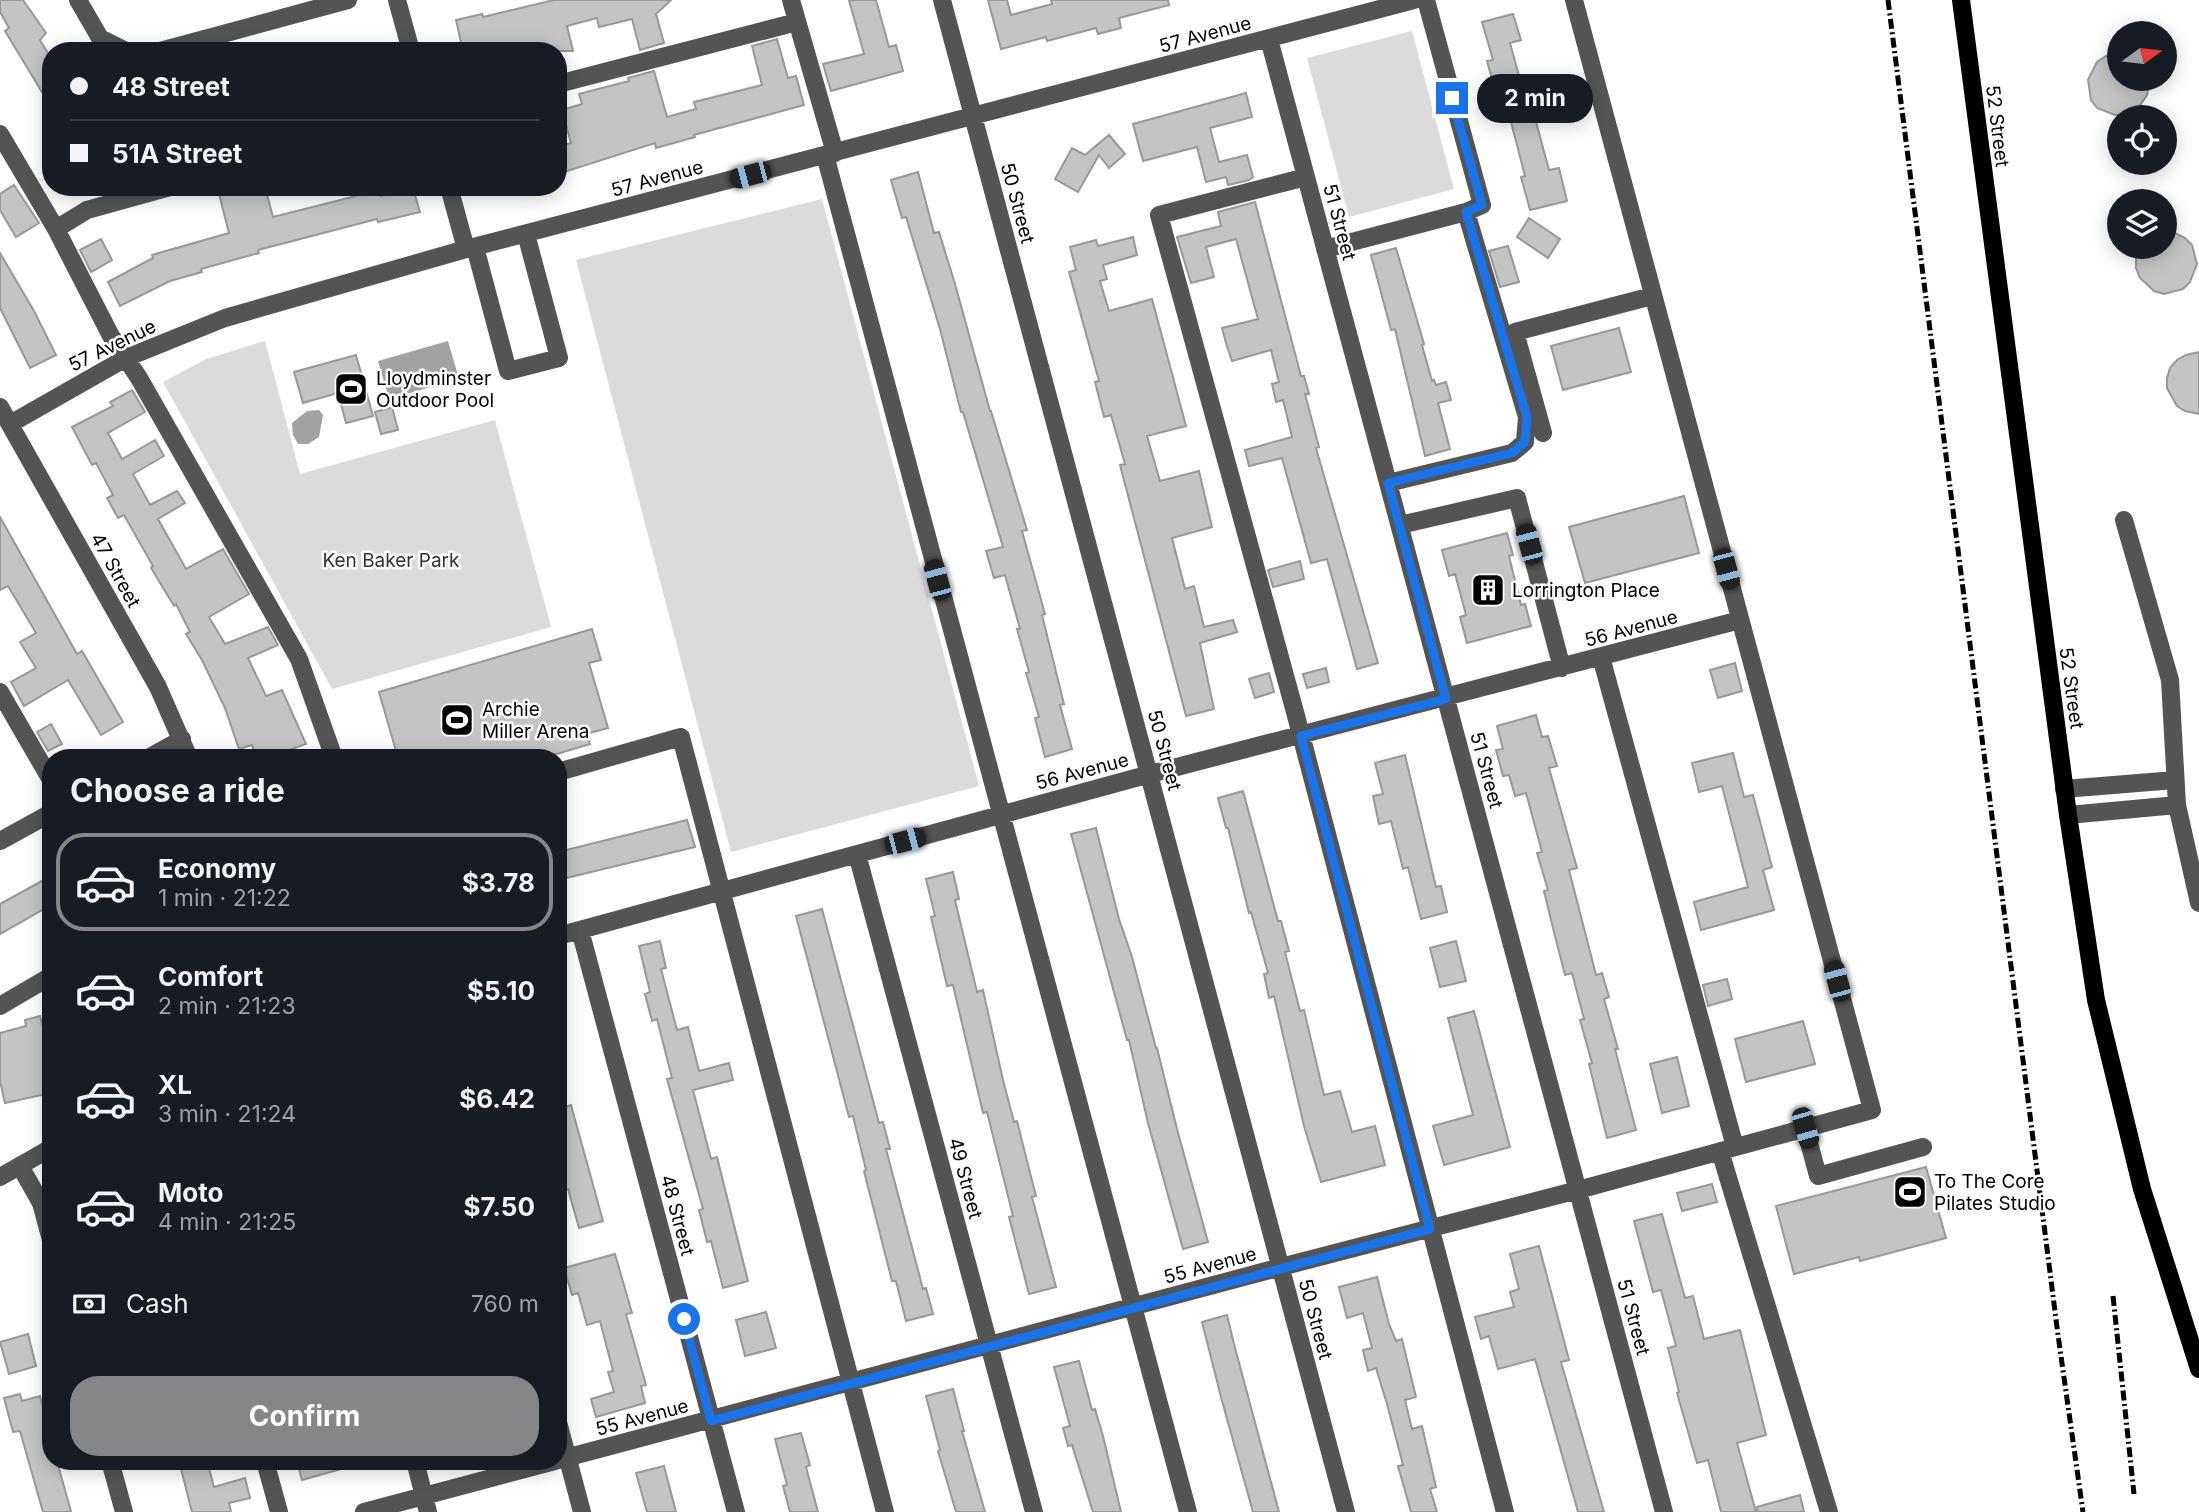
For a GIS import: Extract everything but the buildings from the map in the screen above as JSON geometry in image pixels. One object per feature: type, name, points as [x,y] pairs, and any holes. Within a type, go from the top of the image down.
[{"type":"main road","name":"52 Street","points":[[1961,0],[2088,954],[2106,1047],[2142,1189],[2199,1369]]},
{"type":"street","points":[[78,0],[100,38],[108,42]]},
{"type":"street","points":[[193,42],[348,0]]},
{"type":"street","points":[[397,0],[409,42]]},
{"type":"street","points":[[791,0],[1000,815],[1188,1512]]},
{"type":"street","name":"50 Street","points":[[942,0],[1346,1512]]},
{"type":"street","name":"57 Avenue","points":[[10,424],[126,358],[225,318],[471,248],[1413,0]]},
{"type":"street","points":[[1325,249],[1466,212],[1482,205],[1426,0]]},
{"type":"street","points":[[1574,0],[1740,620]]},
{"type":"street","points":[[567,82],[797,22]]},
{"type":"street","name":"51 Street","points":[[1269,39],[1664,1512]]},
{"type":"street","points":[[0,134],[56,229],[111,336],[299,659],[331,749]]},
{"type":"street","points":[[1306,177],[1158,215],[1301,736],[1505,1512]]},
{"type":"street","points":[[56,229],[87,210],[138,196]]},
{"type":"street","points":[[452,196],[508,371],[559,358],[526,234]]},
{"type":"street","points":[[1388,483],[1512,453],[1525,442],[1527,417],[1466,212]]},
{"type":"street","points":[[1543,433],[1515,332],[1652,296]]},
{"type":"street","name":"47 Street","points":[[0,407],[158,687],[186,749]]},
{"type":"street","points":[[1400,525],[1517,498],[1562,668]]},
{"type":"street","points":[[2124,520],[2170,680],[2177,805],[2195,872],[2199,903]]},
{"type":"street","name":"56 Avenue","points":[[567,933],[1150,774],[1446,699],[1740,620]]},
{"type":"street","name":"55 Avenue","points":[[567,1458],[1872,1110],[1740,620]]},
{"type":"street","points":[[1601,657],[1728,1149],[1829,1512]]},
{"type":"street","points":[[0,692],[42,764]]},
{"type":"street","points":[[567,769],[681,737],[885,1512]]},
{"type":"street","points":[[165,749],[182,739]]},
{"type":"street","points":[[2064,789],[2175,780]]},
{"type":"street","points":[[2068,815],[2177,805]]},
{"type":"street","points":[[0,841],[42,818]]},
{"type":"street","name":"49 Street","points":[[857,854],[1034,1512]]},
{"type":"street","name":"48 Street","points":[[579,930],[736,1512]]},
{"type":"street","points":[[0,1006],[42,981]]},
{"type":"street","points":[[1805,1128],[1818,1176],[1923,1147]]},
{"type":"street","points":[[0,1177],[42,1153]]},
{"type":"street","points":[[20,1166],[42,1206]]},
{"type":"street","points":[[112,1470],[124,1512]]},
{"type":"street","points":[[267,1470],[279,1512]]},
{"type":"street","points":[[417,1470],[426,1504]]},
{"type":"street","name":"55 Avenue","points":[[364,1512],[426,1504],[530,1470]]},
{"type":"street","points":[[564,1470],[582,1512]]},
{"type":"green space","points":[[1412,31],[1454,189],[1349,217],[1307,58]]},
{"type":"green space","points":[[822,199],[979,786],[731,852],[576,260]]},
{"type":"green space","name":"Ken Baker Park","points":[[265,341],[300,474],[495,420],[551,627],[332,689],[163,382],[206,359]]},
{"type":"shaded area","points":[[448,341],[459,379],[389,399],[378,361]]},
{"type":"shaded area","points":[[319,410],[323,415],[319,437],[308,444],[298,444],[293,435],[292,423],[307,411]]},
{"type":"railway","points":[[1888,0],[2058,1335],[2083,1512]]},
{"type":"railway","points":[[2113,1296],[2134,1494]]},
{"type":"place","name":"Lloydminster Outdoor Pool","points":[[351,389]]},
{"type":"place","name":"Lorrington Place","points":[[1488,590]]},
{"type":"place","name":"Archie Miller Arena","points":[[457,720]]},
{"type":"place","name":"To The Core Pilates Studio","points":[[1910,1192]]},
{"type":"route","points":[[684,1319],[711,1421],[1430,1229],[1301,736],[1446,699],[1388,483],[1512,453],[1525,442],[1527,417],[1466,212],[1482,205],[1452,98]]}]
